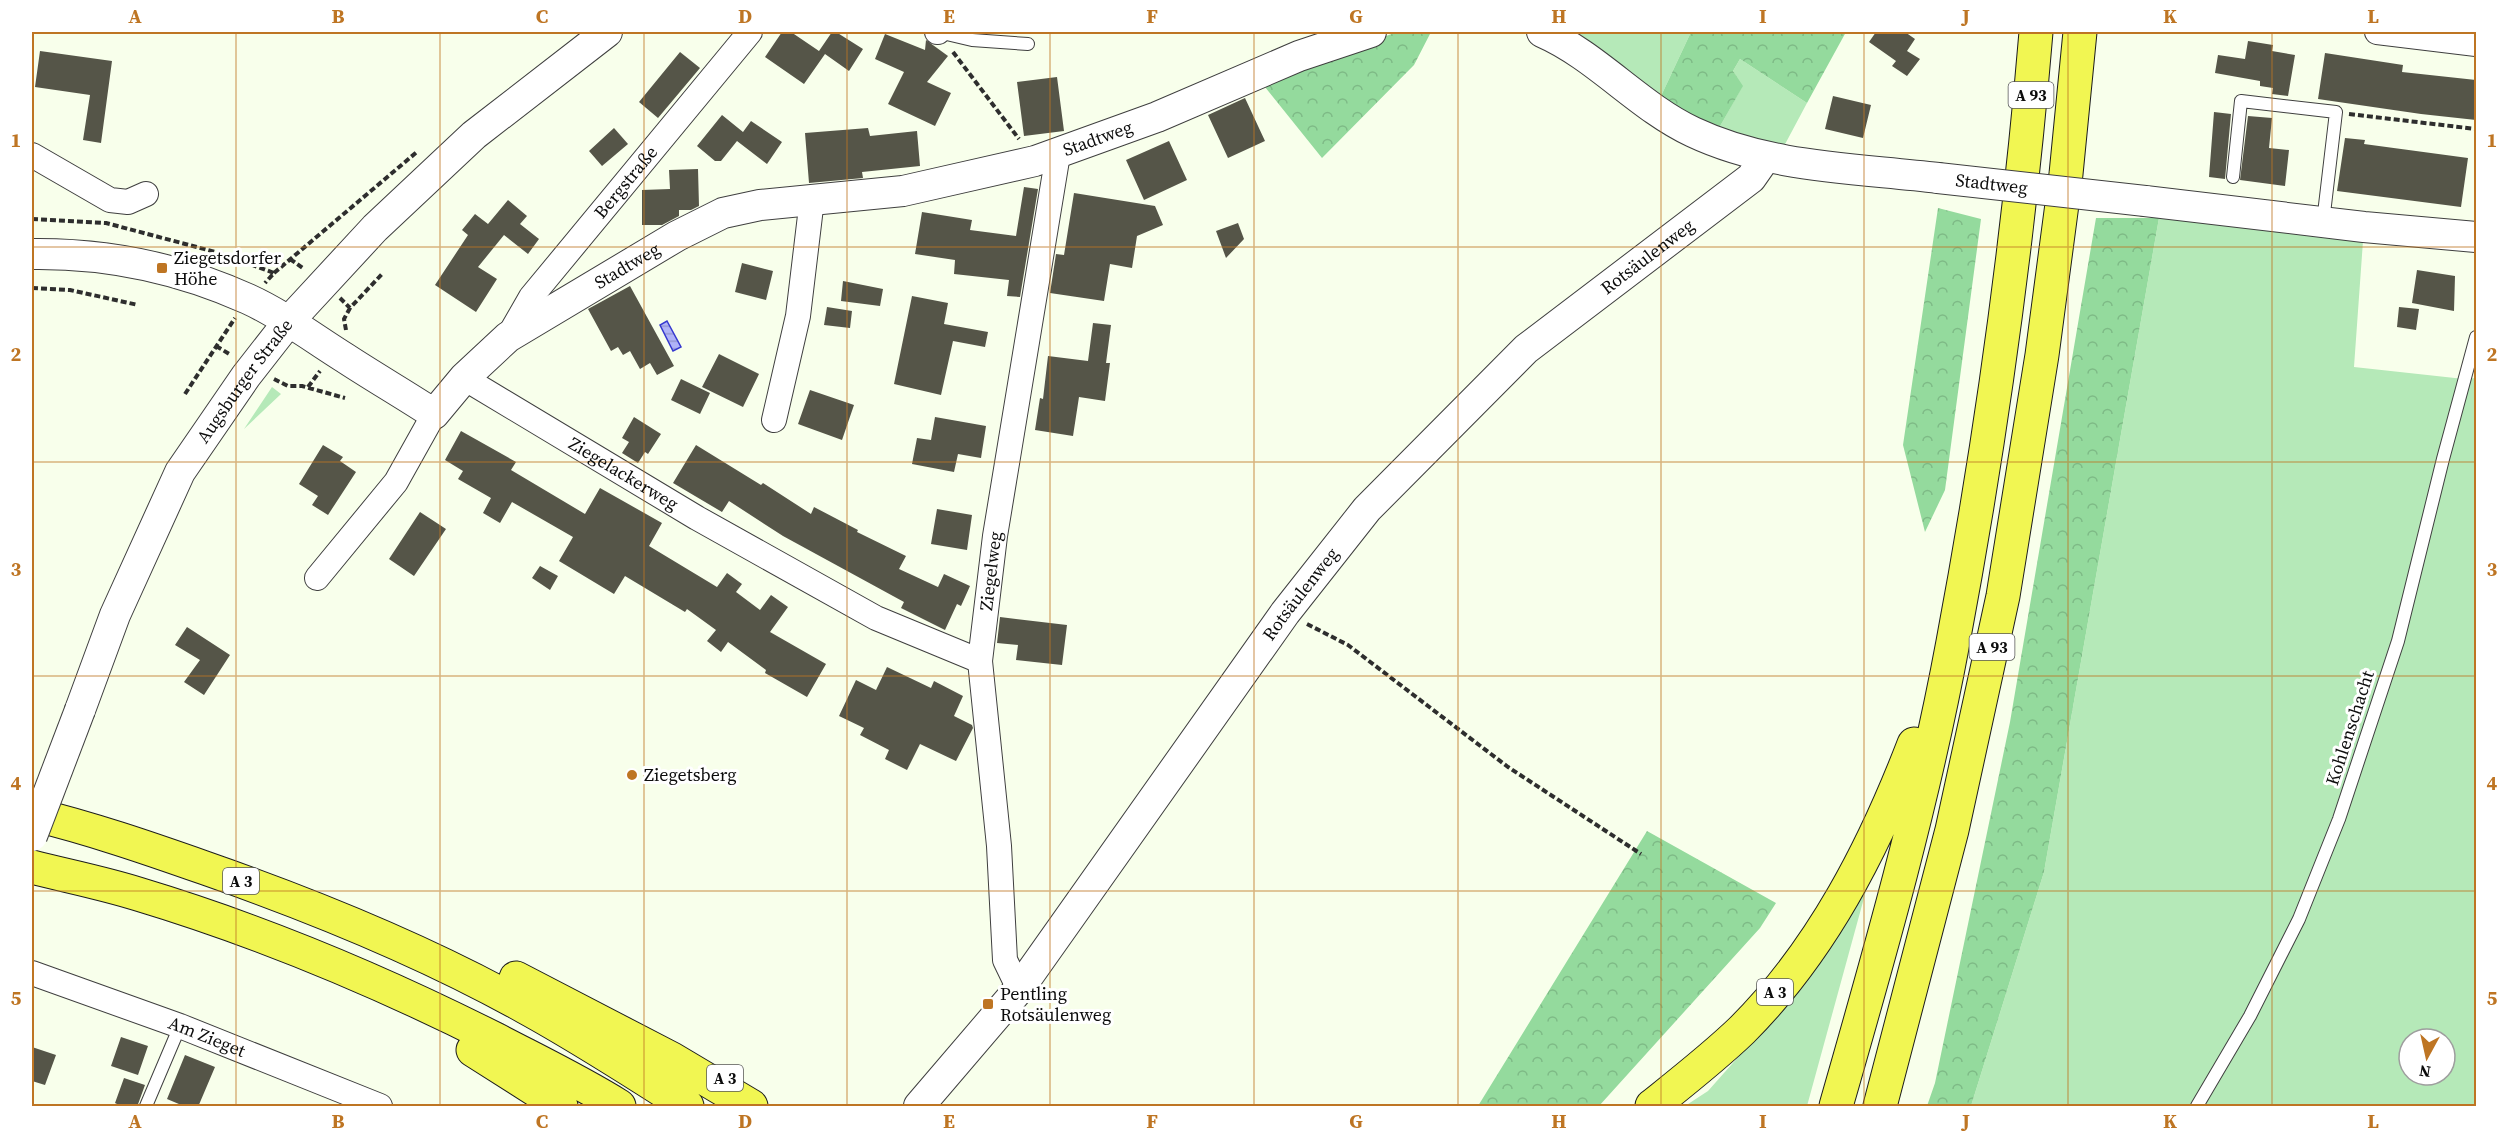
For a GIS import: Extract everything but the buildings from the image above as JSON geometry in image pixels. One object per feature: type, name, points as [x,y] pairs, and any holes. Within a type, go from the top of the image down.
[{"type":"highway","name":"A 93","points":[[1836,1107],[1896,890],[1953,644],[1988,440],[2025,159],[2036,32]]},
{"type":"highway","name":"A 93","points":[[1880,1107],[1950,840],[2003,596],[2042,355],[2066,174],[2080,32]]},
{"type":"highway","name":"A 3","points":[[1652,1107],[1742,1029],[1811,946],[1868,852],[1897,787],[1953,644]]},
{"type":"highway","name":"A 3","points":[[32,814],[144,847],[292,898],[427,957],[525,1007],[638,1074],[687,1107]]},
{"type":"highway","name":"A 3","points":[[32,867],[147,897],[253,932],[369,979],[462,1022],[584,1084],[619,1107]]},
{"type":"highway","name":"A 3","points":[[427,957],[465,956],[527,983],[672,1059],[751,1107]]},
{"type":"highway","points":[[369,979],[417,1021],[490,1059],[561,1107]]},
{"type":"highway","name":"A 3","points":[[672,1059],[701,1064],[775,1107]]},
{"type":"street","name":"Augsburger Straße","points":[[32,836],[115,615],[180,472],[246,376],[289,321],[375,228],[474,135],[607,32]]},
{"type":"street","name":"Bergstraße","points":[[508,337],[531,297],[750,32]]},
{"type":"street","name":"Stadtweg","points":[[464,378],[508,337],[677,236],[723,213],[760,205],[903,191],[1047,158],[1157,117],[1299,56],[1371,32]]},
{"type":"street","name":"Stadtweg","points":[[1542,32],[1571,48],[1648,105],[1692,132],[1765,158],[2323,222],[2476,237]]},
{"type":"street","points":[[2377,32],[2468,39]]},
{"type":"street","points":[[32,155],[110,200],[128,202],[146,194]]},
{"type":"street","name":"Ziegelweg","points":[[1019,989],[1005,960],[999,846],[980,662],[1047,158]]},
{"type":"street","name":"Rotsäulenweg","points":[[919,1107],[1019,989],[1285,613],[1366,509],[1526,349],[1751,178],[1765,158]]},
{"type":"street","points":[[774,420],[798,316],[812,199]]},
{"type":"street","points":[[32,254],[86,255],[162,268],[197,278],[250,300],[289,321],[434,414]]},
{"type":"street","points":[[317,578],[396,482],[434,414],[464,378]]},
{"type":"street","name":"Ziegelackerweg","points":[[464,378],[697,518],[876,618],[980,662]]},
{"type":"street","name":"Am Zieget","points":[[32,974],[180,1026],[380,1107]]},
{"type":"lane","points":[[938,32],[972,40],[1028,44]]},
{"type":"lane","points":[[2233,177],[2241,101],[2336,112],[2323,222]]},
{"type":"lane","name":"Kohlenschacht","points":[[2197,1107],[2250,1016],[2294,929],[2339,819],[2398,641],[2476,338]]},
{"type":"lane","points":[[146,1107],[180,1026]]},
{"type":"path","points":[[938,32],[1047,158]]},
{"type":"path","points":[[2336,112],[2476,129]]},
{"type":"path","points":[[32,288],[70,290],[138,305]]},
{"type":"path","points":[[185,394],[228,328],[250,300]]},
{"type":"path","points":[[1285,613],[1348,645],[1508,767],[1641,854]]},
{"type":"green space","points":[[1397,32],[1431,32],[1414,65],[1322,158],[1261,82]]},
{"type":"green space","points":[[1574,32],[1691,32],[1661,96]]},
{"type":"green space","points":[[1691,32],[1846,32],[1807,103],[1740,59],[1733,71],[1743,86],[1719,128],[1689,116],[1661,96]]},
{"type":"green space","points":[[1740,59],[1807,103],[1783,148],[1719,128],[1742,87],[1733,71]]},
{"type":"green space","points":[[1938,208],[1981,219],[1945,490],[1925,532],[1903,445]]},
{"type":"green space","points":[[2096,218],[2159,218],[2044,872],[1971,1106],[1927,1106],[1935,1083],[2010,722]]},
{"type":"green space","points":[[2159,218],[2363,241],[2354,367],[2464,379],[2476,378],[2476,1106],[1971,1106],[2044,872]]},
{"type":"green space","points":[[272,387],[281,394],[244,429]]},
{"type":"green space","points":[[1647,831],[1776,903],[1760,928],[1599,1106],[1478,1106]]},
{"type":"green space","points":[[1867,887],[1807,1106],[1685,1106],[1708,1091],[1803,984]]},
{"type":"water","points":[[667,321],[681,347],[673,351],[660,325]]},
{"type":"place","name":"Ziegetsdorfer Höhe","points":[[162,268]]},
{"type":"place","name":"Ziegetsberg","points":[[632,775]]},
{"type":"place","name":"Pentling Rotsäulenweg","points":[[988,1004]]}]
